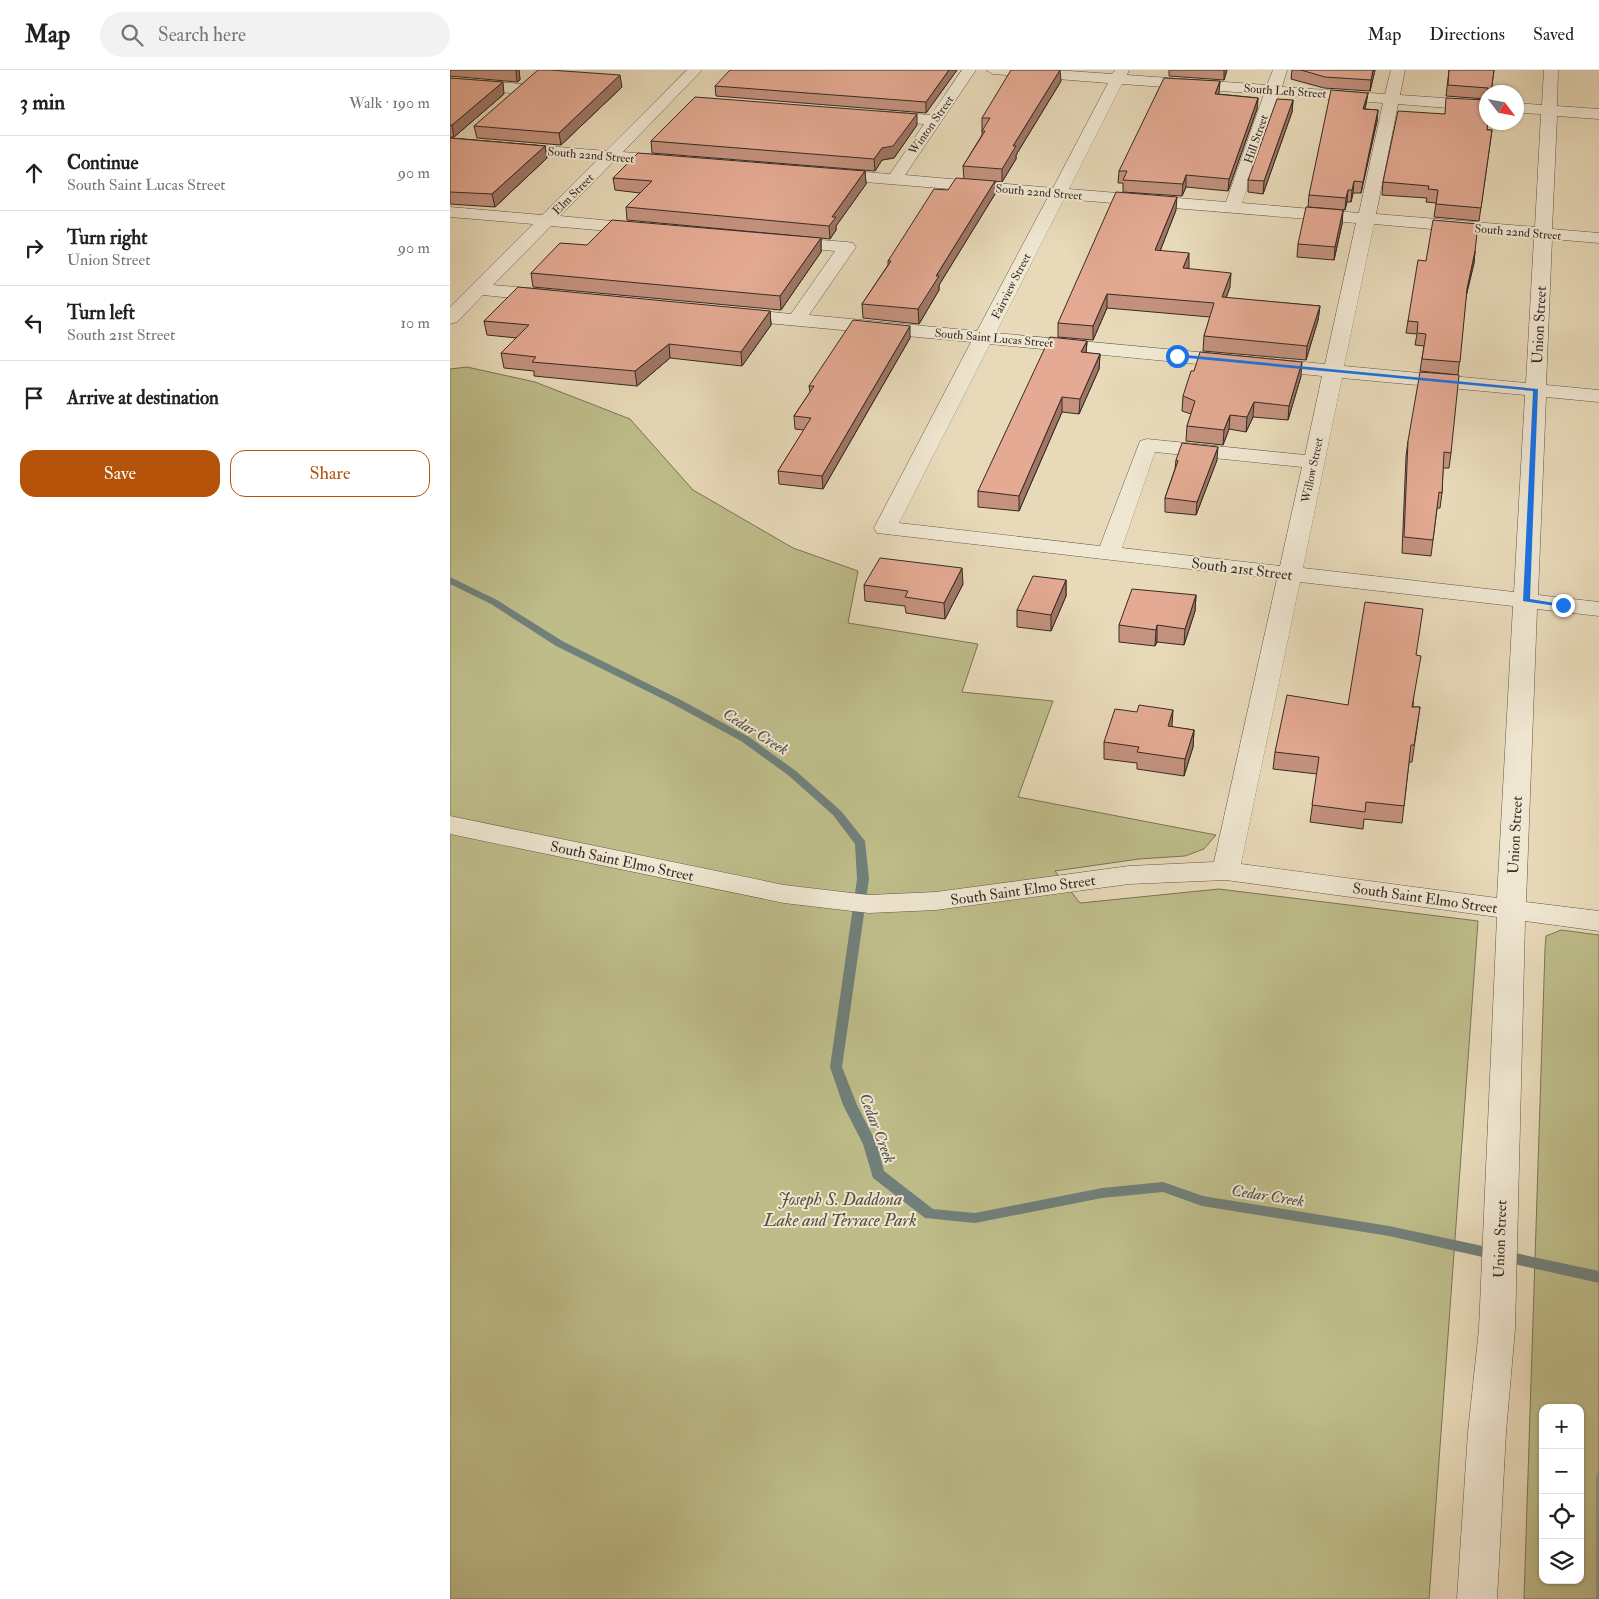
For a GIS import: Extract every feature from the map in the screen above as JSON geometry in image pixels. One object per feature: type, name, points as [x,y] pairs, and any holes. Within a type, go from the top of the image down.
[{"type":"street","name":"Elm Street","points":[[450,318],[695,70]]},
{"type":"street","name":"Winton Street","points":[[894,180],[969,70]]},
{"type":"street","name":"South Leh Street","points":[[993,70],[1120,75],[1273,90],[1479,105]]},
{"type":"street","name":"Hill Street","points":[[1232,208],[1280,70]]},
{"type":"street","name":"Willow Street","points":[[1226,871],[1398,70]]},
{"type":"street","name":"Union Street","points":[[1477,1599],[1487,1432],[1496,1328],[1512,910],[1551,70]]},
{"type":"street","name":"Fairview Street","points":[[885,528],[1120,75]]},
{"type":"street","points":[[508,101],[536,76]]},
{"type":"street","points":[[450,83],[522,89]]},
{"type":"street","points":[[666,99],[686,101]]},
{"type":"street","points":[[1524,108],[1599,114]]},
{"type":"street","points":[[865,115],[934,120]]},
{"type":"street","points":[[454,143],[473,131]]},
{"type":"street","name":"South 22nd Street","points":[[454,143],[688,163]]},
{"type":"street","name":"South 22nd Street","points":[[815,173],[1599,238]]},
{"type":"street","points":[[450,212],[662,231]]},
{"type":"street","points":[[769,240],[847,247],[797,320]]},
{"type":"street","points":[[478,289],[565,297]]},
{"type":"street","name":"South Saint Lucas Street","points":[[720,312],[1599,396]]},
{"type":"street","points":[[1109,553],[1147,445],[1313,462]]},
{"type":"street","name":"South 21st Street","points":[[885,528],[1599,609]]},
{"type":"street","name":"South Saint Elmo Street","points":[[450,825],[784,894],[869,904],[936,901],[1129,875],[1226,871],[1599,922]]},
{"type":"green space","name":"Joseph S. Daddona Lake and Terrace Park","points":[[467,367],[535,382],[630,419],[693,490],[793,548],[858,571],[848,623],[978,644],[962,692],[1053,701],[1018,797],[1216,835],[1204,849],[1185,856],[1139,859],[1055,871],[1080,903],[1219,889],[1478,921],[1429,1599],[450,1599],[450,369]]},
{"type":"green space","points":[[1561,930],[1599,935],[1599,1599],[1524,1599],[1546,936]]},
{"type":"water","points":[[1599,1472],[1599,1599],[1597,1599],[1597,1476]]},
{"type":"building","points":[[538,70],[620,75],[559,133],[474,126]]},
{"type":"building","points":[[730,70],[949,70],[926,102],[715,86]]},
{"type":"building","points":[[1011,70],[1060,70],[1013,146],[1016,146],[1002,169],[963,166],[985,131],[982,131],[990,118],[982,118]]},
{"type":"building","points":[[1301,70],[1373,70],[1371,80],[1325,77]]},
{"type":"building","points":[[1449,70],[1494,70],[1492,85],[1479,85],[1479,87],[1448,85]]},
{"type":"building","points":[[450,78],[503,82],[450,125]]},
{"type":"building","points":[[1164,78],[1220,81],[1215,94],[1258,98],[1229,179],[1186,175],[1183,184],[1123,180],[1127,171],[1119,171]]},
{"type":"building","points":[[1331,90],[1368,93],[1363,109],[1378,110],[1363,182],[1354,181],[1352,190],[1348,190],[1346,198],[1309,195]]},
{"type":"building","points":[[695,97],[917,114],[893,146],[882,148],[874,159],[651,141]]},
{"type":"building","points":[[1446,98],[1479,100],[1479,130],[1492,130],[1481,208],[1436,204],[1438,190],[1428,189],[1429,186],[1383,182],[1398,111],[1445,114]]},
{"type":"building","points":[[1277,99],[1293,100],[1264,181],[1248,180]]},
{"type":"building","points":[[450,138],[545,146],[492,194],[450,192]]},
{"type":"building","points":[[638,153],[865,171],[832,217],[836,217],[829,226],[626,207],[652,181],[613,178]]},
{"type":"building","points":[[956,178],[995,181],[936,276],[939,276],[918,309],[862,304],[891,261],[888,261],[934,189],[948,190]]},
{"type":"building","points":[[1116,192],[1177,197],[1155,250],[1189,253],[1183,268],[1231,273],[1222,297],[1320,306],[1307,346],[1204,336],[1214,303],[1107,294],[1093,326],[1058,323]]},
{"type":"building","points":[[1306,207],[1343,210],[1335,247],[1298,244]]},
{"type":"building","points":[[612,220],[821,238],[780,296],[531,273],[560,243],[587,245]]},
{"type":"building","points":[[1433,220],[1478,224],[1475,251],[1467,289],[1460,362],[1422,359],[1426,334],[1417,333],[1418,322],[1408,321],[1418,260],[1426,261]]},
{"type":"building","points":[[518,287],[770,311],[741,352],[669,344],[635,371],[532,362],[536,357],[501,353],[529,325],[484,321]]},
{"type":"building","points":[[853,320],[910,326],[822,476],[778,471],[811,418],[794,416],[814,386],[809,386]]},
{"type":"building","points":[[1050,337],[1087,341],[1081,352],[1100,354],[1080,399],[1062,397],[1019,496],[978,491]]},
{"type":"building","points":[[1200,352],[1302,362],[1289,406],[1254,402],[1247,417],[1230,415],[1224,430],[1187,426],[1195,401],[1183,396],[1191,371],[1194,371]]},
{"type":"building","points":[[1420,372],[1459,375],[1451,453],[1444,452],[1442,493],[1439,492],[1433,540],[1404,537],[1408,441]]},
{"type":"building","points":[[1182,443],[1218,447],[1197,502],[1165,498]]},
{"type":"building","points":[[880,558],[962,568],[944,603],[905,597],[908,591],[864,585]]},
{"type":"building","points":[[1033,576],[1066,580],[1051,615],[1017,610]]},
{"type":"building","points":[[1132,589],[1196,595],[1185,629],[1157,625],[1156,630],[1119,625]]},
{"type":"building","points":[[1365,602],[1423,609],[1416,655],[1421,656],[1412,707],[1420,707],[1414,745],[1411,745],[1404,806],[1366,802],[1365,812],[1312,805],[1319,757],[1275,752],[1287,695],[1348,705]]},
{"type":"building","points":[[1139,705],[1173,710],[1168,726],[1194,730],[1185,759],[1137,752],[1139,747],[1104,742],[1115,709],[1137,712]]},
{"type":"waterway","name":"Cedar Creek","points":[[450,580],[494,602],[560,644],[675,701],[745,739],[792,773],[837,813],[861,844],[863,879],[836,1067],[850,1105],[870,1144],[878,1174],[930,1214],[975,1218],[1102,1193],[1163,1187],[1202,1201],[1389,1231],[1599,1277]]},
{"type":"route","points":[[1177,356],[1536,390],[1526,601],[1563,605]]}]
